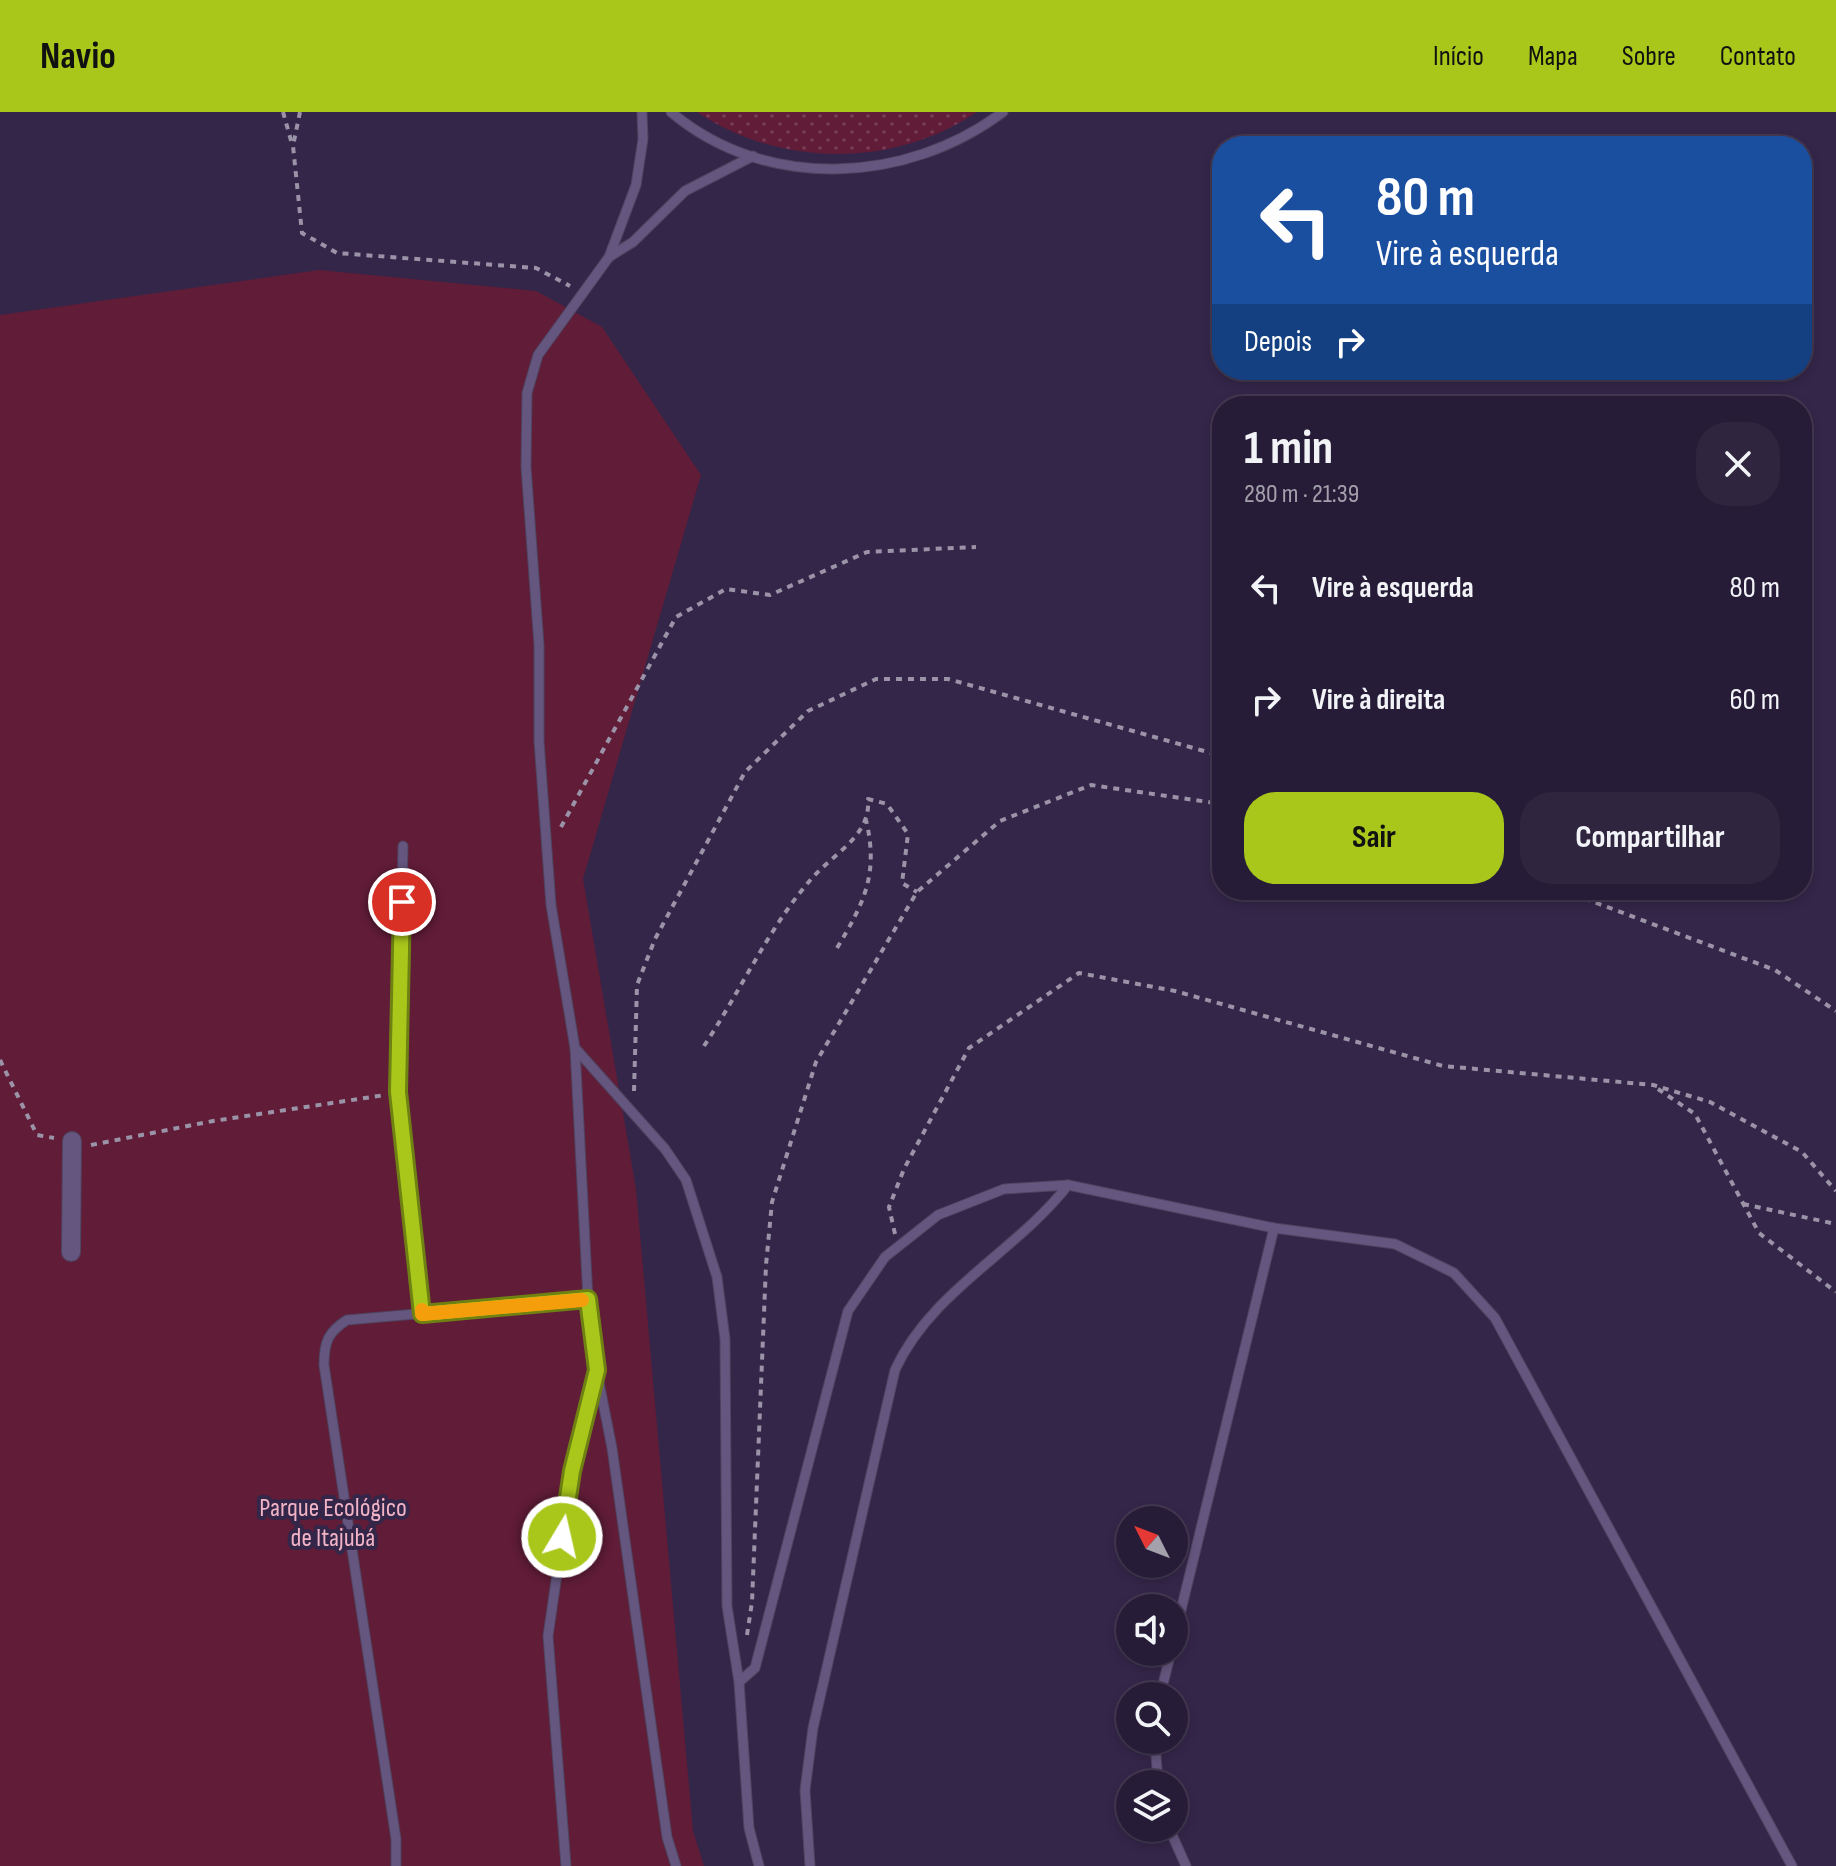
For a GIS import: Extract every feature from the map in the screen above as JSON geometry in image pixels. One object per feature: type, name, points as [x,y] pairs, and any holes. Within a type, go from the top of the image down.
[{"type":"street","points":[[71,1252],[72,1141]]},
{"type":"lane","points":[[642,112],[638,174],[609,257],[532,368],[524,423],[539,645],[539,741],[551,905],[575,1048],[588,1299],[667,1837],[676,1866]]},
{"type":"lane","points":[[671,112],[700,132],[753,156],[810,168],[853,169],[896,163],[951,144],[1003,112]]},
{"type":"lane","points":[[609,257],[633,242],[685,191],[753,156]]},
{"type":"lane","points":[[403,846],[398,1092],[422,1314]]},
{"type":"lane","points":[[575,1048],[632,1110],[686,1180],[717,1277],[725,1339],[727,1606],[739,1682],[749,1828],[759,1866]]},
{"type":"lane","points":[[739,1682],[755,1668],[848,1311],[898,1244],[938,1215],[984,1195],[1025,1186],[1068,1185],[1274,1228],[1395,1244],[1454,1273],[1483,1302],[1792,1866]]},
{"type":"lane","points":[[810,1866],[805,1790],[813,1728],[895,1370],[913,1337],[934,1312],[1043,1217],[1068,1185]]},
{"type":"lane","points":[[1185,1594],[1274,1228]]},
{"type":"lane","points":[[396,1866],[396,1839],[324,1365],[324,1346],[331,1330],[347,1320],[588,1299]]},
{"type":"lane","points":[[566,1866],[548,1636],[572,1471],[597,1370]]},
{"type":"lane","points":[[1175,1842],[1186,1866]]},
{"type":"path","points":[[283,112],[293,146],[302,233],[337,253],[536,268],[582,293]]},
{"type":"path","points":[[293,146],[300,112]]},
{"type":"path","points":[[548,855],[577,793],[676,617],[726,589],[770,595],[867,552],[976,547]]},
{"type":"path","points":[[632,1110],[637,1057],[637,985],[655,939],[745,772],[808,711],[876,679],[948,679],[1212,753]]},
{"type":"path","points":[[746,1642],[752,1602],[766,1265],[772,1202],[816,1062],[917,892],[1000,821],[1091,785],[1212,803]]},
{"type":"path","points":[[837,948],[864,903],[872,843],[866,820],[868,799],[887,804],[908,834],[902,883],[917,892]]},
{"type":"path","points":[[704,1046],[781,920],[813,877],[857,837],[866,820]]},
{"type":"path","points":[[1589,900],[1775,970],[1836,1011]]},
{"type":"path","points":[[898,1244],[889,1207],[904,1169],[969,1048],[1079,973],[1175,991],[1443,1066],[1653,1085],[1710,1102],[1802,1152],[1836,1191]]},
{"type":"path","points":[[0,1060],[37,1135],[93,1145],[213,1121],[398,1092]]},
{"type":"path","points":[[1653,1085],[1695,1114],[1759,1233],[1836,1292]]},
{"type":"path","points":[[1743,1204],[1836,1224]]},
{"type":"green space","points":[[697,112],[977,112],[945,130],[910,144],[837,154],[764,144],[729,130]]},
{"type":"green space","name":"Parque Ecológico de Itajubá","points":[[319,270],[536,291],[602,327],[701,475],[583,879],[636,1189],[693,1831],[704,1866],[0,1866],[0,315]]},
{"type":"slow traffic","points":[[422,1310],[422,1314],[582,1300]]},
{"type":"route","points":[[402,902],[398,1092],[422,1314],[588,1299],[597,1370],[572,1471],[562,1537]]}]
